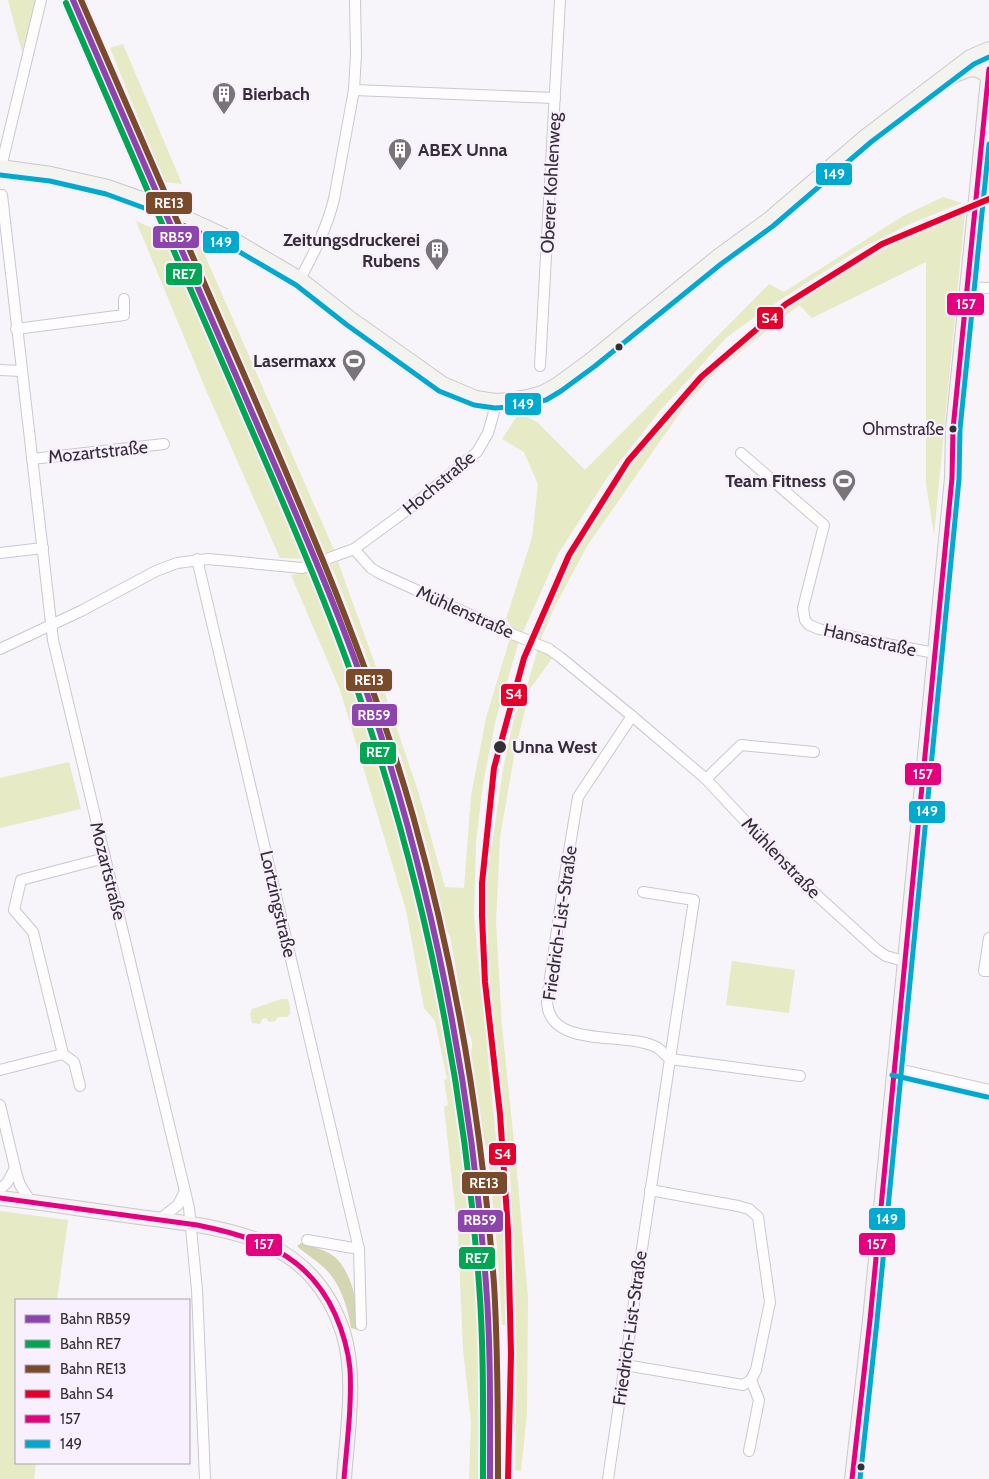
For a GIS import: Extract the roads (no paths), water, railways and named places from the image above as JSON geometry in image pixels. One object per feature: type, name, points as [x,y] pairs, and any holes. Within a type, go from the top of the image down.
[{"type":"main road","points":[[0,167],[82,180],[150,202],[226,236],[300,279],[351,319],[431,376],[462,393],[476,398],[495,401],[528,397],[542,393],[571,375],[716,258],[768,220],[866,136],[970,56],[989,49]]},
{"type":"main road","points":[[932,85],[971,68],[989,73]]},
{"type":"main road","name":"Hansastraße","points":[[852,1479],[868,1336],[935,653],[952,478],[953,429],[989,73]]},
{"type":"main road","points":[[0,1198],[229,1230],[258,1239],[283,1252],[305,1270],[329,1300],[343,1333],[349,1369],[349,1410],[344,1479]]},
{"type":"street","points":[[0,167],[41,0]]},
{"type":"street","points":[[300,279],[322,238],[330,216],[354,90],[356,54],[355,0]]},
{"type":"street","name":"Oberer Kohlenweg","points":[[540,366],[560,0]]},
{"type":"street","points":[[354,90],[555,98]]},
{"type":"street","name":"Mozartstraße","points":[[2,195],[53,640],[186,1191],[192,1224],[197,1290],[205,1479]]},
{"type":"street","points":[[967,287],[989,288]]},
{"type":"street","points":[[16,329],[124,315],[124,299]]},
{"type":"street","points":[[0,370],[21,371]]},
{"type":"street","name":"Hochstraße","points":[[354,549],[406,511],[476,452],[488,433],[495,401]]},
{"type":"street","name":"Mozartstraße","points":[[32,459],[164,444]]},
{"type":"street","name":"Hansastraße","points":[[741,452],[824,525],[803,608],[805,620],[810,625],[819,629],[935,653]]},
{"type":"street","points":[[0,553],[43,548]]},
{"type":"street","points":[[0,649],[52,625],[167,566],[208,558],[302,568],[354,549]]},
{"type":"street","name":"Mühlenstraße","points":[[354,549],[371,568],[379,573],[549,649],[706,779],[798,878],[876,949],[886,956],[904,962]]},
{"type":"street","name":"Lortzingstraße","points":[[197,559],[359,1249],[361,1325]]},
{"type":"street","name":"Friedrich-List-Straße","points":[[632,716],[578,797],[547,1007],[557,1025],[572,1033],[642,1043],[658,1048],[670,1059]]},
{"type":"street","points":[[706,779],[740,745],[814,752]]},
{"type":"street","points":[[80,1086],[74,1062],[63,1054],[33,932],[14,910],[21,880],[105,858]]},
{"type":"street","name":"Friedrich-List-Straße","points":[[608,1479],[694,900],[643,892]]},
{"type":"street","points":[[989,938],[984,971],[989,971]]},
{"type":"street","points":[[0,1070],[63,1054]]},
{"type":"street","points":[[670,1059],[800,1076]]},
{"type":"street","points":[[894,1068],[989,1090]]},
{"type":"street","points":[[0,1105],[20,1185],[32,1202]]},
{"type":"street","points":[[0,1190],[7,1183],[15,1168]]},
{"type":"street","points":[[625,1365],[743,1384],[751,1380],[756,1370],[770,1302],[758,1217],[749,1209],[738,1206],[650,1190]]},
{"type":"street","points":[[159,1220],[178,1205],[186,1191]]},
{"type":"street","points":[[307,1240],[359,1249]]},
{"type":"street","points":[[749,1451],[759,1400],[751,1380]]},
{"type":"rail line","name":"RB59","points":[[73,0],[315,558],[364,684],[399,794],[434,932],[449,1002],[471,1142],[480,1213],[488,1308],[490,1479]]},
{"type":"rail line","name":"RE13","points":[[81,0],[317,545],[359,652],[413,816],[442,931],[454,990],[465,1048],[482,1166],[494,1284],[498,1479]]},
{"type":"rail line","name":"RE7","points":[[66,3],[307,560],[356,685],[391,796],[427,933],[454,1072],[464,1143],[473,1213],[481,1308],[483,1479]]},
{"type":"rail line","name":"S4","points":[[508,1479],[511,1354],[508,1230],[500,1114],[485,982],[482,883],[494,768],[524,658],[569,555],[628,461],[701,377],[786,304],[882,244],[989,199]]},
{"type":"place","name":"Bierbach","points":[[224,115]]},
{"type":"place","name":"ABEX Unna","points":[[400,171]]},
{"type":"place","name":"Zeitungsdruckerei Rubens","points":[[437,271]]},
{"type":"place","name":"Lasermaxx","points":[[354,382]]},
{"type":"place","name":"Ohmstraße","points":[[953,429]]},
{"type":"place","name":"Team Fitness","points":[[844,502]]},
{"type":"place","name":"Unna West","points":[[500,747]]}]
